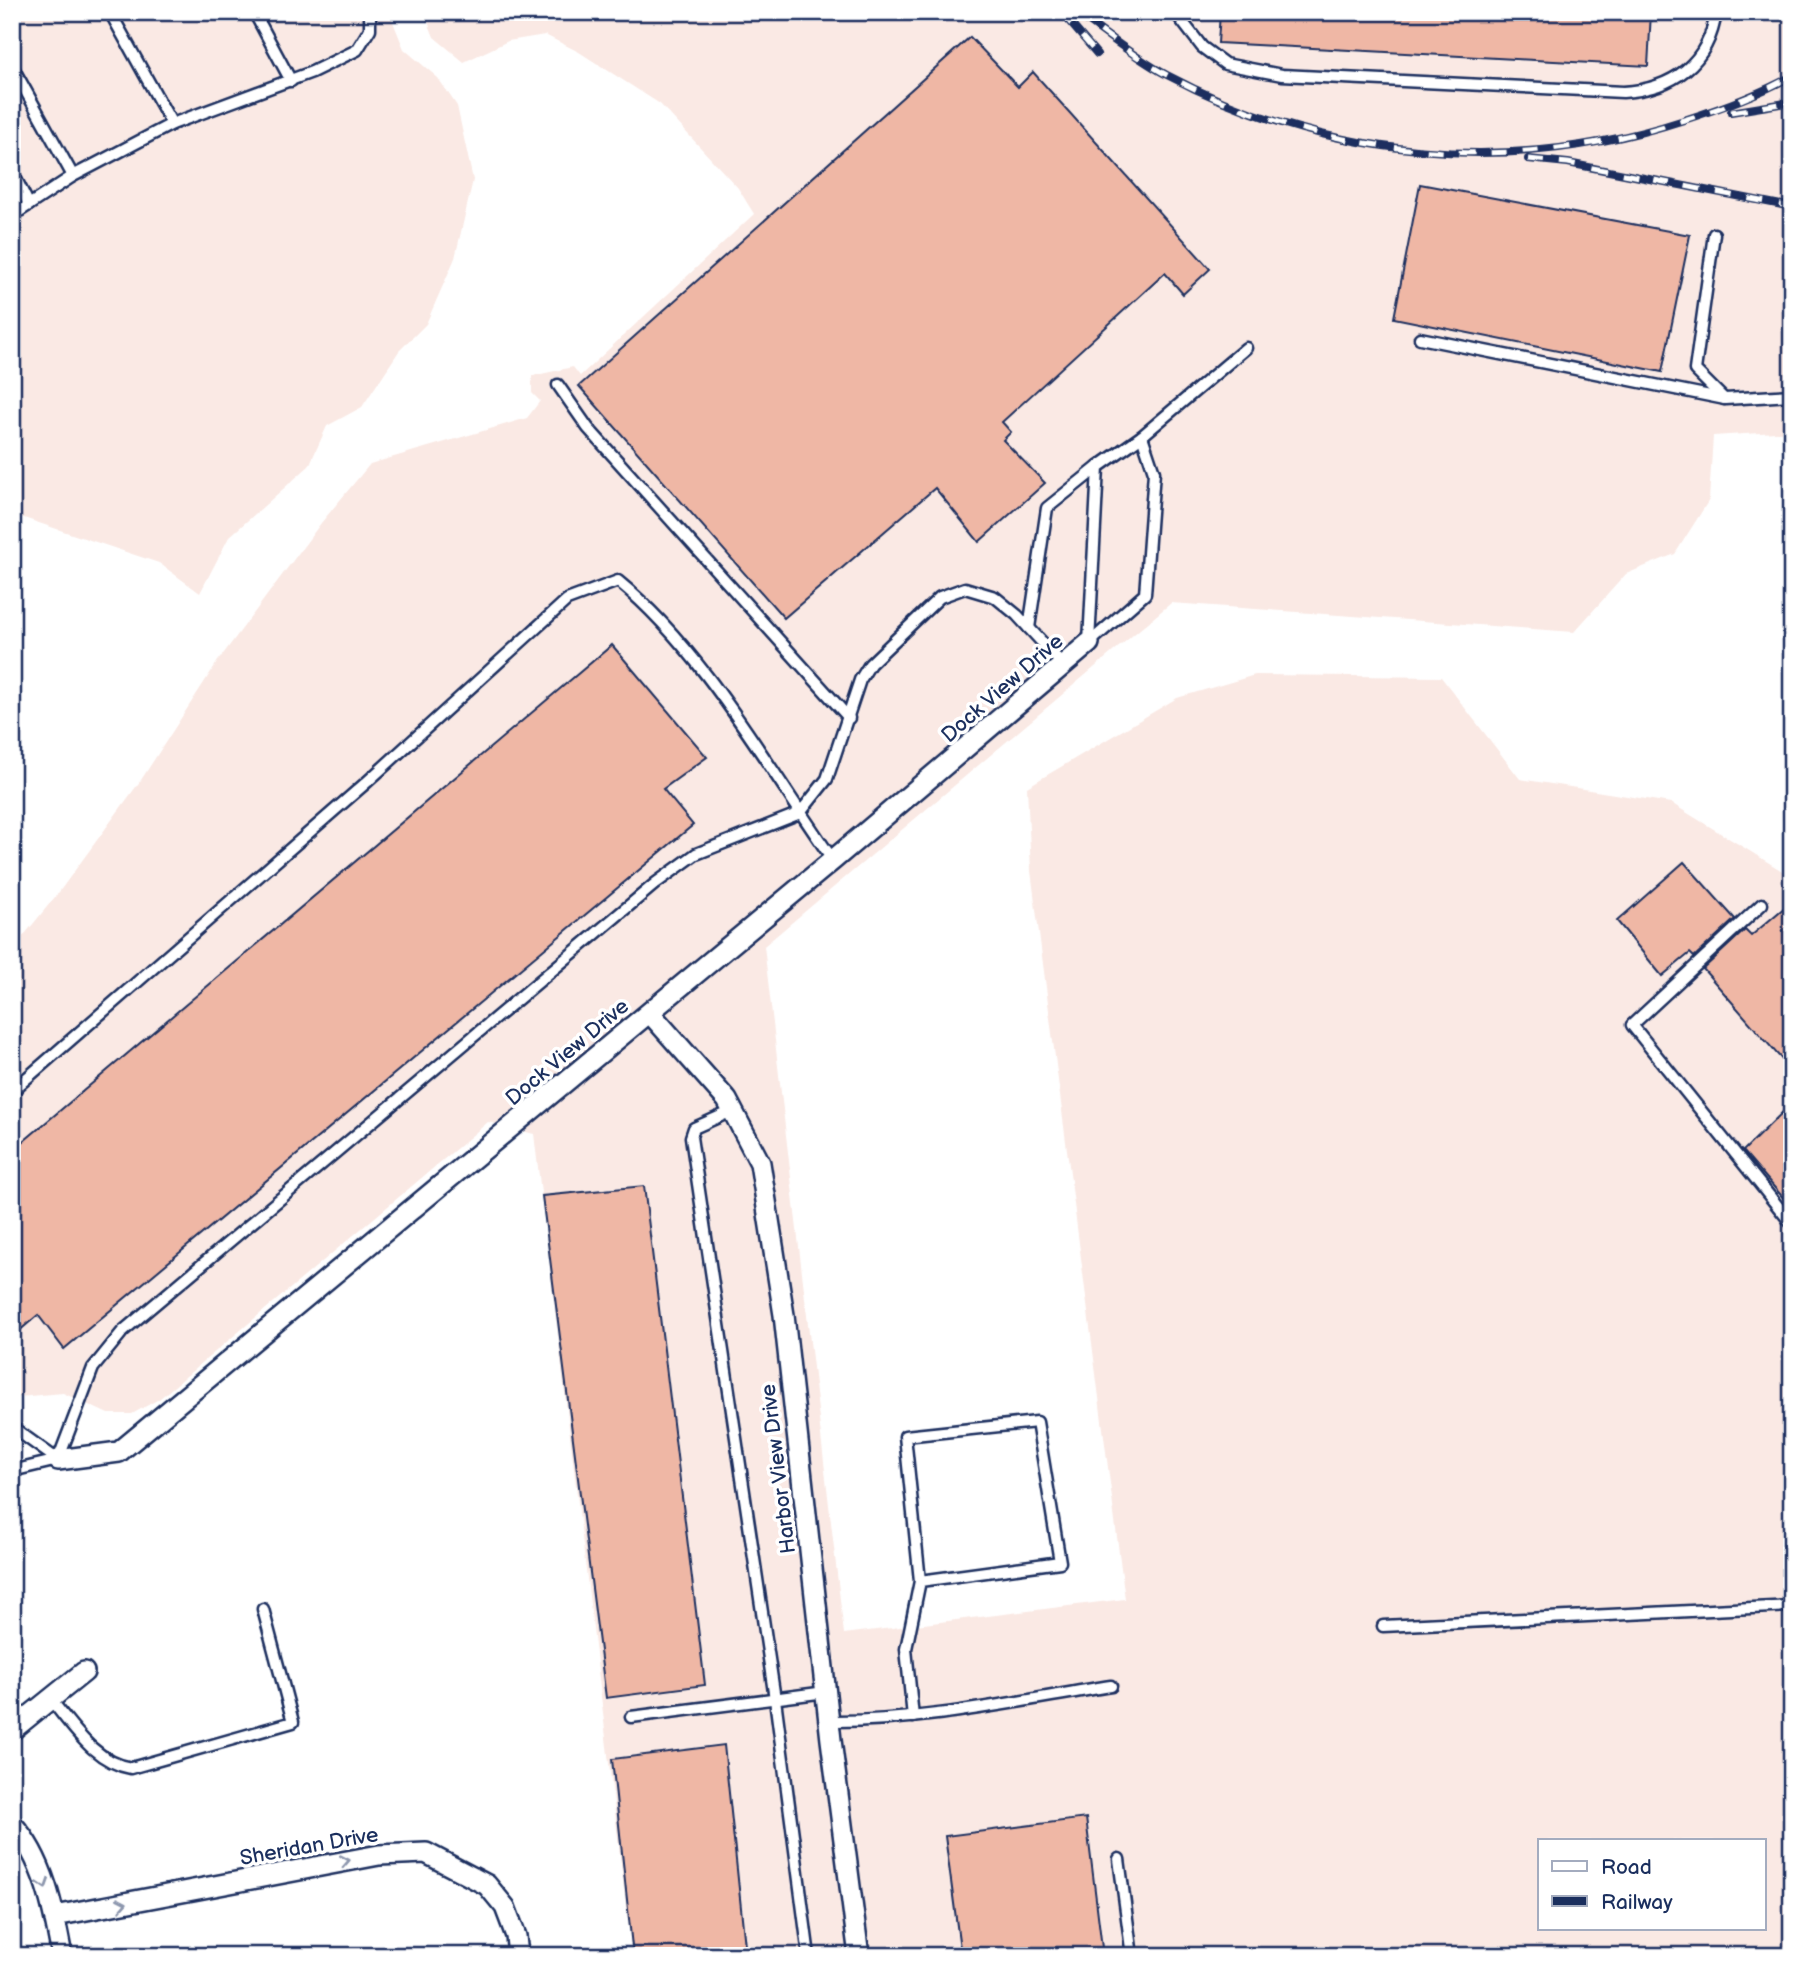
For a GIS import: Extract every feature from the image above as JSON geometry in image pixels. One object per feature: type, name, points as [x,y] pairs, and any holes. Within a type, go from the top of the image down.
[{"type":"street","name":"Dock View Drive","points":[[58,1460],[119,1452],[834,860],[1088,643]]},
{"type":"street","name":"Harbor View Drive","points":[[650,1013],[727,1100],[760,1163],[785,1328],[829,1721],[859,1956]]},
{"type":"street","points":[[12,1730],[84,1672]]},
{"type":"street","points":[[12,1824],[41,1874],[55,1916],[62,1956]]},
{"type":"street","name":"Sheridan Drive","points":[[55,1916],[379,1855],[426,1853],[486,1885],[505,1907],[516,1936],[519,1956]]},
{"type":"lane","points":[[110,12],[172,124]]},
{"type":"lane","points":[[254,12],[290,81]]},
{"type":"lane","points":[[12,216],[73,176],[172,124],[290,81],[356,50],[370,29],[370,12]]},
{"type":"lane","points":[[1175,12],[1202,47],[1225,64],[1282,75],[1623,92],[1649,90],[1687,71],[1709,42],[1716,12]]},
{"type":"lane","points":[[12,66],[73,176]]},
{"type":"lane","points":[[12,171],[29,205]]},
{"type":"lane","points":[[1714,234],[1695,370],[1725,399]]},
{"type":"lane","points":[[1420,338],[1725,399],[1792,395]]},
{"type":"lane","points":[[1029,628],[1047,508],[1142,436],[1246,348]]},
{"type":"lane","points":[[558,385],[588,428],[849,718]]},
{"type":"lane","points":[[1088,643],[1145,594],[1154,472],[1142,436]]},
{"type":"lane","points":[[1088,643],[1098,467]]},
{"type":"lane","points":[[12,1091],[367,782],[567,600],[618,581],[651,608],[711,680],[834,860]]},
{"type":"lane","points":[[58,1460],[93,1368],[123,1331],[656,883],[696,854],[800,813],[827,779],[860,680],[870,664],[940,597],[965,588],[995,597],[1029,628],[1064,666]]},
{"type":"lane","points":[[1762,904],[1632,1025],[1792,1224]]},
{"type":"lane","points":[[732,1111],[694,1128],[691,1137],[775,1699],[808,1956]]},
{"type":"lane","points":[[913,1717],[906,1649],[920,1581],[905,1436],[1037,1422],[1060,1562],[920,1581]]},
{"type":"lane","points":[[12,1427],[58,1460]]},
{"type":"lane","points":[[12,1471],[58,1460]]},
{"type":"lane","points":[[1383,1626],[1792,1606]]},
{"type":"lane","points":[[50,1699],[97,1753],[115,1765],[131,1768],[293,1721],[263,1609]]},
{"type":"lane","points":[[829,1721],[913,1717],[1111,1686]]},
{"type":"lane","points":[[631,1717],[826,1692]]},
{"type":"lane","points":[[1119,1859],[1132,1956]]},
{"type":"shaded area","points":[[12,12],[389,12],[404,49],[438,78],[457,106],[473,180],[455,258],[426,324],[399,351],[362,407],[327,426],[309,466],[229,537],[200,593],[159,563],[12,514]]},
{"type":"shaded area","points":[[424,12],[1792,12],[1792,431],[1713,436],[1709,500],[1675,554],[1626,574],[1574,632],[1171,603],[764,946],[844,1634],[1125,1599],[1031,871],[1027,787],[1177,698],[1255,675],[1441,677],[1520,779],[1671,803],[1792,877],[1792,1956],[632,1956],[534,1134],[488,1122],[159,1399],[132,1414],[108,1414],[63,1393],[19,1397],[12,1402],[12,950],[59,892],[141,780],[218,661],[321,523],[370,464],[527,418],[540,401],[532,393],[532,376],[573,367],[580,376],[754,214],[738,188],[660,104],[579,52],[545,35],[508,41],[464,62],[434,37]]},
{"type":"building","points":[[1220,12],[1651,12],[1648,66],[1218,43]]},
{"type":"building","points":[[970,37],[1018,87],[1033,72],[1210,269],[1183,294],[1165,273],[1002,422],[1011,432],[1003,440],[1045,483],[979,542],[935,488],[784,618],[579,386]]},
{"type":"building","points":[[1420,184],[1690,235],[1662,372],[1394,318]]},
{"type":"building","points":[[612,645],[707,757],[663,789],[693,825],[64,1349],[38,1315],[12,1337],[12,1151]]},
{"type":"building","points":[[1684,862],[1735,919],[1694,957],[1690,953],[1662,976],[1617,921]]},
{"type":"building","points":[[1792,901],[1792,1071],[1703,969],[1745,930],[1751,936]]},
{"type":"building","points":[[1792,1103],[1792,1208],[1743,1151]]},
{"type":"building","points":[[644,1186],[705,1685],[606,1698],[542,1196]]},
{"type":"building","points":[[724,1745],[746,1956],[633,1956],[612,1759]]},
{"type":"building","points":[[1086,1818],[1103,1956],[961,1956],[945,1836]]},
{"type":"railway","points":[[1061,12],[1097,54]]},
{"type":"railway","points":[[1075,12],[1155,68],[1228,104],[1291,126],[1356,141],[1421,150],[1487,153],[1554,149],[1619,138],[1712,111],[1792,76]]},
{"type":"railway","points":[[1731,112],[1792,102]]},
{"type":"railway","points":[[1528,159],[1568,163],[1792,207]]}]
